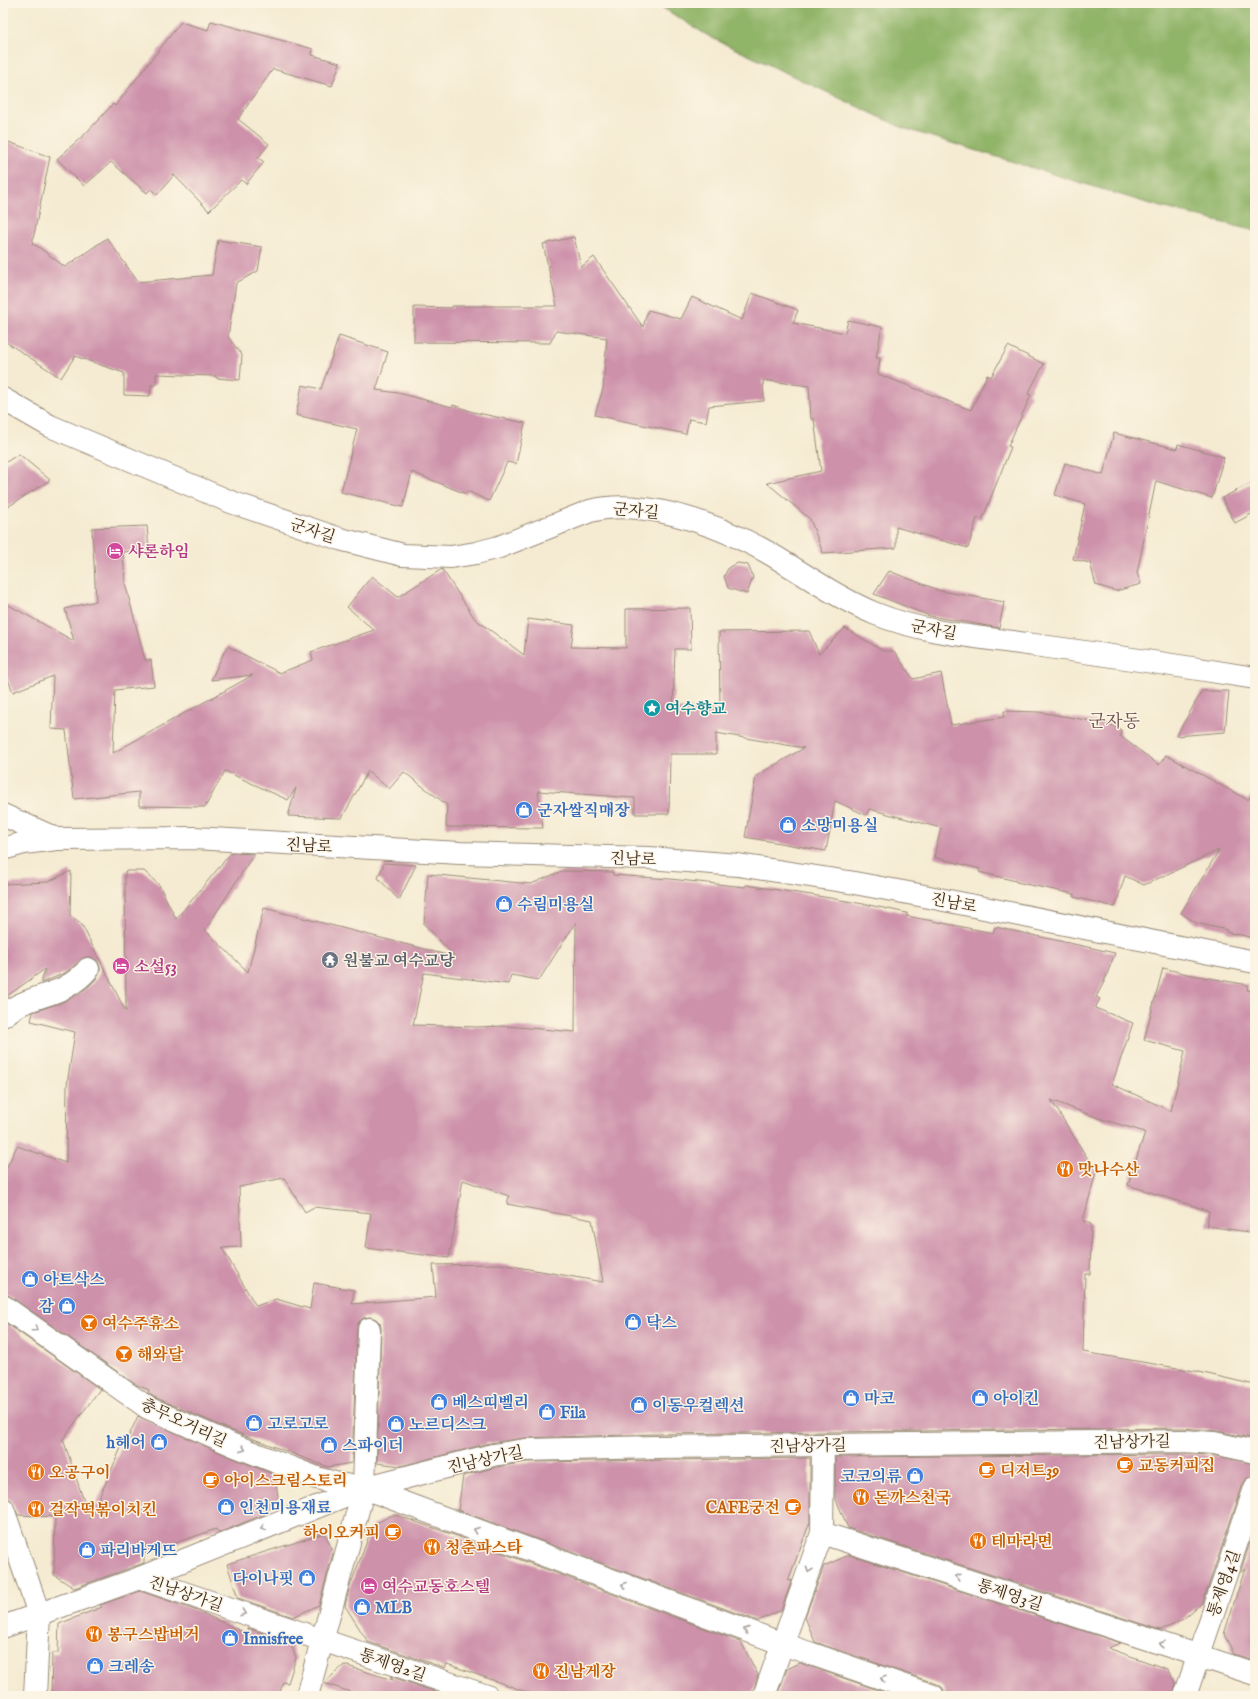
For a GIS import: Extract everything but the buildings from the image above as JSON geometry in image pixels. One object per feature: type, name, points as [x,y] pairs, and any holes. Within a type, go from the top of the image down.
[{"type":"street","name":"군자길","points":[[3,399],[50,426],[231,502],[340,539],[403,555],[451,557],[476,553],[499,547],[590,511],[604,507],[629,507],[679,515],[703,522],[736,536],[767,552],[816,583],[855,604],[899,622],[950,633],[1117,656],[1255,678]]},
{"type":"street","points":[[3,815],[57,839]]},
{"type":"street","name":"진남로","points":[[3,849],[57,839],[194,838],[460,853],[649,858],[738,866],[849,882],[1255,962]]},
{"type":"street","points":[[3,1016],[19,1005],[53,994],[72,984],[88,969]]},
{"type":"street","name":"충무오거리길","points":[[3,1306],[148,1408],[233,1445],[317,1478],[339,1484],[364,1488]]},
{"type":"street","points":[[307,1696],[364,1488],[369,1329]]},
{"type":"street","name":"진남상가길","points":[[3,1627],[140,1578],[364,1488],[493,1455],[525,1450],[1183,1441],[1214,1443],[1255,1452]]},
{"type":"street","points":[[764,1696],[822,1533],[823,1445]]},
{"type":"street","points":[[364,1488],[783,1644],[933,1696]]},
{"type":"street","name":"통제영4길","points":[[1185,1696],[1255,1488]]},
{"type":"street","points":[[3,1509],[39,1614],[35,1696]]},
{"type":"street","name":"통제영3길","points":[[822,1533],[1199,1656]]},
{"type":"street","name":"진남상가길","points":[[140,1578],[322,1640]]},
{"type":"street","name":"통제영2길","points":[[322,1640],[487,1696]]},
{"type":"street","points":[[1199,1656],[1255,1674]]},
{"type":"green space","points":[[655,3],[1255,3],[1255,231],[1150,204],[903,128],[710,37]]},
{"type":"place","name":"샤론하임","points":[[115,551]]},
{"type":"place","name":"여수향교","points":[[652,708]]},
{"type":"place","name":"군자쌀직매장","points":[[524,810]]},
{"type":"place","name":"소망미용실","points":[[788,825]]},
{"type":"place","name":"수림미용실","points":[[504,904]]},
{"type":"place","name":"원불교 여수교당","points":[[330,960]]},
{"type":"place","name":"소설53","points":[[121,966]]},
{"type":"place","name":"맛나수산","points":[[1065,1169]]},
{"type":"place","name":"아트삭스","points":[[30,1279]]},
{"type":"place","name":"감","points":[[67,1306]]},
{"type":"place","name":"닥스","points":[[633,1322]]},
{"type":"place","name":"여수주휴소","points":[[89,1323]]},
{"type":"place","name":"해와달","points":[[124,1354]]},
{"type":"place","name":"마코","points":[[851,1398]]},
{"type":"place","name":"아이킨","points":[[980,1398]]},
{"type":"place","name":"베스띠벨리","points":[[439,1402]]},
{"type":"place","name":"이동우컬렉션","points":[[639,1405]]},
{"type":"place","name":"Fila","points":[[547,1412]]},
{"type":"place","name":"고로고로","points":[[254,1423]]},
{"type":"place","name":"노르디스크","points":[[396,1424]]},
{"type":"place","name":"h헤어","points":[[159,1442]]},
{"type":"place","name":"스파이더","points":[[329,1445]]},
{"type":"place","name":"교동커피집","points":[[1125,1465]]},
{"type":"place","name":"디저트39","points":[[987,1470]]},
{"type":"place","name":"오공구이","points":[[36,1472]]},
{"type":"place","name":"코코의류","points":[[915,1476]]},
{"type":"place","name":"아이스크림스토리","points":[[211,1480]]},
{"type":"place","name":"돈까스천국","points":[[861,1497]]},
{"type":"place","name":"인천미용재료","points":[[226,1507]]},
{"type":"place","name":"CAFE궁전","points":[[793,1507]]},
{"type":"place","name":"걸작떡볶이치킨","points":[[36,1509]]},
{"type":"place","name":"하이오커피","points":[[393,1532]]},
{"type":"place","name":"테마라면","points":[[978,1541]]},
{"type":"place","name":"청춘파스타","points":[[432,1547]]},
{"type":"place","name":"파리바게뜨","points":[[87,1550]]},
{"type":"place","name":"다이나핏","points":[[307,1578]]},
{"type":"place","name":"여수교동호스텔","points":[[369,1586]]},
{"type":"place","name":"MLB","points":[[362,1607]]},
{"type":"place","name":"봉구스밥버거","points":[[94,1634]]},
{"type":"place","name":"Innisfree","points":[[230,1638]]},
{"type":"place","name":"크레송","points":[[95,1666]]},
{"type":"place","name":"진남게장","points":[[541,1671]]},
{"type":"district","name":"군자동","points":[[1114,721]]}]
